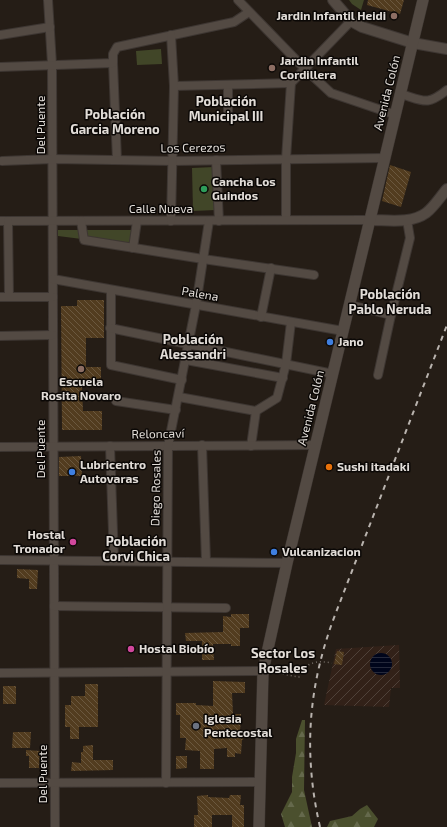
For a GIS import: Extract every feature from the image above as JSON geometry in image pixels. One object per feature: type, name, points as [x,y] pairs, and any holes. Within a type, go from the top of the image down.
[{"type":"main road","name":"Avenida Colón","points":[[259,827],[263,671],[287,563],[423,0]]},
{"type":"street","name":"Del Puente","points":[[48,0],[52,64],[53,159],[55,827]]},
{"type":"street","points":[[238,0],[305,69],[331,93],[396,115]]},
{"type":"street","points":[[333,0],[351,21],[362,27],[413,43],[447,49]]},
{"type":"street","points":[[117,160],[113,54],[117,47],[234,22],[249,12]]},
{"type":"street","points":[[286,220],[286,159],[291,83],[351,21]]},
{"type":"street","points":[[0,35],[50,27]]},
{"type":"street","points":[[171,35],[174,86],[171,221]]},
{"type":"street","points":[[0,68],[52,64],[113,63]]},
{"type":"street","points":[[174,86],[291,83]]},
{"type":"street","points":[[228,84],[228,116]]},
{"type":"street","points":[[401,94],[424,102],[437,98],[447,90]]},
{"type":"street","name":"Los Cerezos","points":[[2,161],[53,159],[172,161],[385,158]]},
{"type":"street","points":[[216,160],[219,221]]},
{"type":"street","points":[[370,220],[415,219],[426,213],[447,189]]},
{"type":"street","name":"Calle Nueva","points":[[4,221],[370,220]]},
{"type":"street","points":[[378,375],[410,238],[407,220]]},
{"type":"street","points":[[4,221],[9,297]]},
{"type":"street","points":[[81,221],[84,240],[203,259],[314,274]]},
{"type":"street","points":[[133,248],[137,221]]},
{"type":"street","name":"Diego Rosales","points":[[166,783],[168,446],[189,344],[209,221]]},
{"type":"street","points":[[261,316],[271,268]]},
{"type":"street","name":"Palena","points":[[53,279],[343,331]]},
{"type":"street","points":[[111,290],[111,365],[182,380]]},
{"type":"street","points":[[0,298],[53,297]]},
{"type":"street","points":[[350,305],[391,315]]},
{"type":"street","points":[[178,397],[256,411],[277,398],[286,364],[291,322]]},
{"type":"street","points":[[110,328],[333,374]]},
{"type":"street","points":[[0,336],[53,335]]},
{"type":"street","points":[[186,360],[283,378]]},
{"type":"street","points":[[116,401],[176,410]]},
{"type":"street","points":[[251,446],[256,411]]},
{"type":"street","points":[[202,445],[206,561]]},
{"type":"street","name":"Reloncaví","points":[[0,447],[316,445]]},
{"type":"street","points":[[110,446],[114,561]]},
{"type":"street","points":[[0,560],[287,563]]},
{"type":"street","points":[[54,606],[226,608]]},
{"type":"street","points":[[0,673],[263,671]]},
{"type":"street","points":[[0,783],[259,782]]},
{"type":"path","points":[[263,671],[299,677],[301,671],[312,662],[320,661],[332,663]]},
{"type":"shaded area","points":[[399,645],[400,688],[391,688],[389,707],[324,705],[336,649]]},
{"type":"green space","points":[[349,0],[364,0],[361,10],[352,4]]},
{"type":"green space","points":[[161,49],[162,64],[137,65],[136,51]]},
{"type":"green space","name":"Cancha Los Guindos","points":[[214,167],[216,210],[193,211],[192,168]]},
{"type":"green space","points":[[58,230],[132,230],[129,245],[58,236]]},
{"type":"green space","points":[[302,720],[305,720],[304,790],[312,827],[285,827],[281,814],[292,792],[296,739]]},
{"type":"green space","points":[[367,805],[378,819],[374,827],[327,827],[330,821],[352,816]]},
{"type":"water","points":[[381,653],[389,656],[392,664],[389,672],[381,675],[373,672],[370,664],[373,656]]},
{"type":"building","points":[[368,0],[404,0],[400,14],[367,5]]},
{"type":"building","points":[[390,165],[411,172],[401,207],[382,201]]},
{"type":"building","points":[[77,300],[104,300],[104,338],[86,338],[86,367],[101,367],[101,387],[82,387],[83,411],[102,411],[102,430],[62,430],[61,306],[77,306]]},
{"type":"building","points":[[81,456],[82,476],[59,476],[59,457]]},
{"type":"building","points":[[17,569],[38,570],[37,589],[29,589],[29,579],[17,578]]},
{"type":"building","points":[[231,614],[249,614],[249,628],[240,628],[240,646],[231,646],[231,644],[213,644],[214,660],[202,660],[202,641],[186,641],[185,633],[223,632],[223,616],[231,617]]},
{"type":"building","points":[[337,651],[344,652],[342,665],[334,664]]},
{"type":"building","points":[[213,681],[245,682],[245,693],[232,693],[233,714],[241,714],[240,733],[244,733],[241,754],[235,753],[235,757],[227,757],[227,748],[214,749],[214,769],[200,769],[200,751],[185,750],[186,738],[180,738],[180,715],[176,715],[176,703],[196,703],[196,705],[213,706]]},
{"type":"building","points":[[85,684],[98,684],[98,727],[79,727],[79,739],[70,739],[70,727],[65,727],[65,705],[71,705],[71,696],[85,696]]},
{"type":"building","points":[[3,686],[16,686],[16,704],[3,704]]},
{"type":"building","points":[[13,732],[31,732],[30,748],[12,748]]},
{"type":"building","points":[[93,745],[93,760],[113,760],[113,770],[71,771],[72,762],[81,763],[81,752],[83,752],[83,746]]},
{"type":"building","points":[[26,750],[40,751],[39,768],[29,768],[29,756],[26,756]]},
{"type":"building","points":[[176,756],[187,756],[187,768],[176,769]]},
{"type":"building","points":[[208,795],[208,797],[229,798],[230,795],[241,795],[240,805],[244,805],[244,827],[232,827],[232,815],[212,815],[212,827],[194,827],[194,815],[198,815],[197,796]]},
{"type":"railway","points":[[320,827],[311,773],[310,746],[311,720],[319,668],[335,615],[447,325]]},
{"type":"place","name":"Jardin Infantil Heidi","points":[[394,16]]},
{"type":"place","name":"Jardin Infantil Cordillera","points":[[272,68]]},
{"type":"place","name":"Cancha Los Guindos","points":[[204,189]]},
{"type":"place","name":"Jano","points":[[330,342]]},
{"type":"place","name":"Escuela Rosita Novaro","points":[[81,369]]},
{"type":"place","name":"Sushi itadaki","points":[[329,467]]},
{"type":"place","name":"Lubricentro Autovaras","points":[[72,472]]},
{"type":"place","name":"Hostal Tronador","points":[[73,542]]},
{"type":"place","name":"Vulcanizacion","points":[[274,552]]},
{"type":"place","name":"Hostal Biobío","points":[[131,649]]},
{"type":"place","name":"Iglesia Pentecostal","points":[[196,726]]},
{"type":"district","name":"Población Municipal III","points":[[226,108]]},
{"type":"district","name":"Población Garcia Moreno","points":[[115,122]]},
{"type":"district","name":"Población Pablo Neruda","points":[[390,302]]},
{"type":"district","name":"Población Alessandri","points":[[193,346]]},
{"type":"district","name":"Población Corvi Chica","points":[[136,548]]},
{"type":"district","name":"Sector Los Rosales","points":[[283,660]]}]
